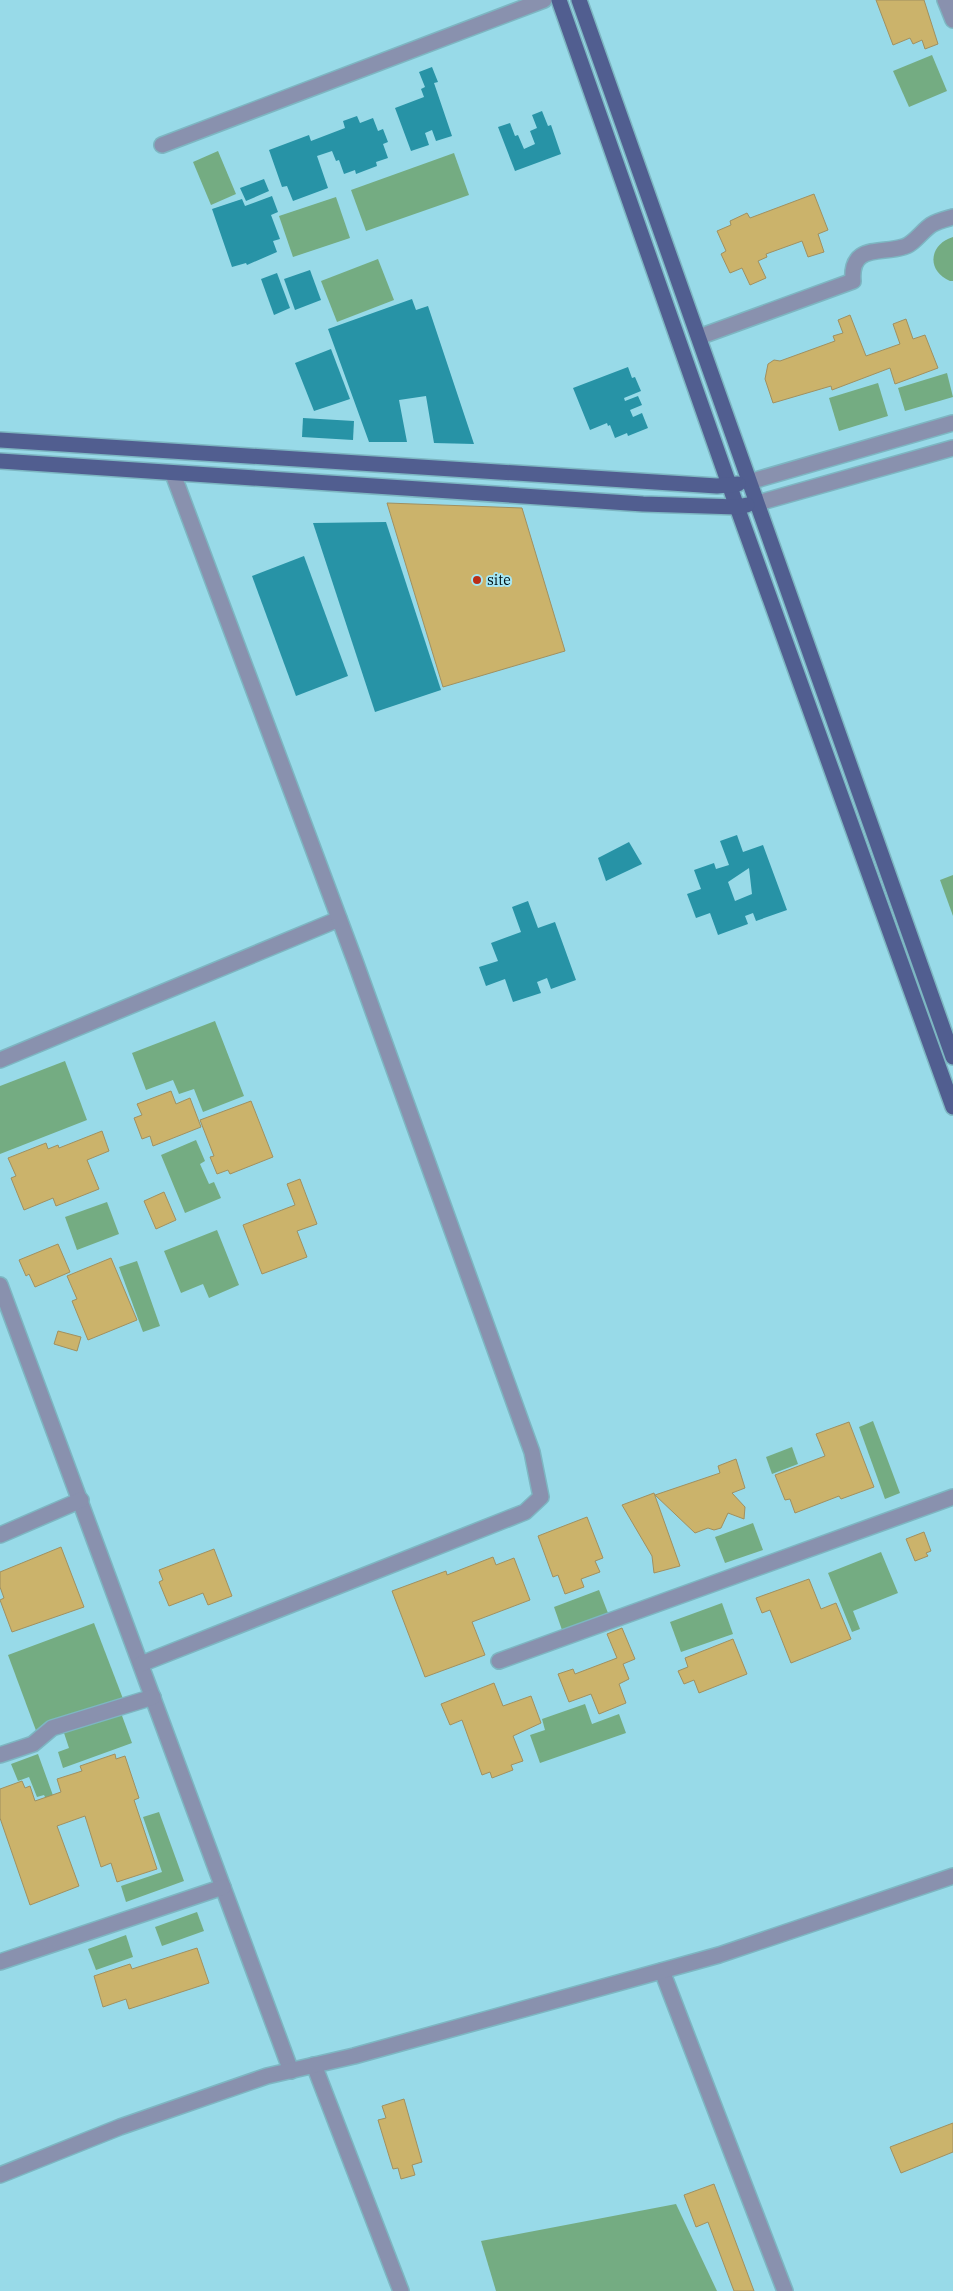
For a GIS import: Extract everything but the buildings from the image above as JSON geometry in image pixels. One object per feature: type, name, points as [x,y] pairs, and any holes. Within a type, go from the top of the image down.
[{"type":"main road","points":[[559,0],[737,507],[953,1107]]},
{"type":"main road","points":[[579,0],[953,1057]]},
{"type":"main road","points":[[0,440],[730,485],[749,482]]},
{"type":"main road","points":[[0,461],[644,504],[737,507],[758,503]]},
{"type":"street","points":[[162,145],[544,0]]},
{"type":"street","points":[[945,0],[953,20]]},
{"type":"street","points":[[699,337],[853,281],[852,270],[859,256],[870,252],[904,247],[932,224],[953,217]]},
{"type":"street","points":[[749,482],[953,423]]},
{"type":"street","points":[[758,503],[953,448]]},
{"type":"street","points":[[141,1664],[525,1512],[541,1497],[532,1452],[339,919],[173,474]]},
{"type":"street","points":[[0,1060],[339,919]]},
{"type":"street","points":[[0,1285],[291,2070]]},
{"type":"street","points":[[499,1661],[953,1497]]},
{"type":"street","points":[[0,1535],[81,1500]]},
{"type":"street","points":[[0,1755],[33,1744],[52,1728],[153,1697]]},
{"type":"street","points":[[0,2176],[146,2118],[267,2076],[662,1971],[784,1934],[953,1876]]},
{"type":"street","points":[[0,1962],[223,1887]]},
{"type":"street","points":[[662,1971],[785,2291]]},
{"type":"street","points":[[314,2065],[401,2291]]},
{"type":"green space","points":[[932,55],[947,91],[909,107],[893,71]]},
{"type":"green space","points":[[218,151],[236,194],[211,205],[193,162]]},
{"type":"green space","points":[[454,153],[469,195],[366,231],[351,190]]},
{"type":"green space","points":[[336,197],[350,238],[293,257],[279,216]]},
{"type":"green space","points":[[953,237],[953,281],[950,281],[942,277],[937,271],[934,265],[934,258],[935,251],[939,245]]},
{"type":"green space","points":[[378,259],[394,300],[337,322],[321,281]]},
{"type":"green space","points":[[947,373],[953,397],[905,411],[898,388]]},
{"type":"green space","points":[[878,383],[888,416],[839,431],[829,398]]},
{"type":"green space","points":[[953,875],[953,916],[940,880]]},
{"type":"green space","points":[[215,1021],[244,1096],[203,1112],[194,1089],[179,1094],[173,1080],[146,1090],[132,1053]]},
{"type":"green space","points":[[65,1061],[87,1120],[0,1154],[0,1086]]},
{"type":"green space","points":[[196,1140],[205,1161],[200,1164],[209,1184],[214,1182],[221,1198],[185,1213],[161,1155]]},
{"type":"green space","points":[[107,1202],[119,1234],[77,1250],[65,1217]]},
{"type":"green space","points":[[217,1230],[239,1285],[209,1298],[203,1284],[181,1293],[164,1251]]},
{"type":"green space","points":[[137,1261],[160,1326],[143,1332],[119,1267]]},
{"type":"green space","points":[[873,1421],[900,1493],[885,1499],[859,1427]]},
{"type":"green space","points":[[792,1447],[798,1464],[772,1474],[766,1457]]},
{"type":"green space","points":[[753,1523],[763,1550],[725,1563],[715,1537]]},
{"type":"green space","points":[[881,1552],[898,1593],[853,1611],[860,1629],[852,1632],[828,1573]]},
{"type":"green space","points":[[599,1590],[608,1613],[562,1630],[554,1607]]},
{"type":"green space","points":[[722,1603],[733,1634],[681,1652],[670,1622]]},
{"type":"green space","points":[[94,1623],[125,1704],[38,1736],[8,1655]]},
{"type":"green space","points":[[585,1704],[592,1724],[619,1714],[626,1733],[540,1763],[530,1735],[545,1730],[542,1719]]},
{"type":"green space","points":[[121,1713],[132,1743],[63,1768],[58,1752],[69,1748],[64,1733]]},
{"type":"green space","points":[[38,1754],[55,1801],[48,1803],[44,1795],[37,1797],[29,1777],[18,1781],[11,1764]]},
{"type":"green space","points":[[159,1812],[184,1881],[126,1902],[121,1886],[162,1872],[143,1817]]},
{"type":"green space","points":[[197,1912],[204,1931],[162,1946],[155,1927]]},
{"type":"green space","points":[[126,1935],[133,1957],[96,1970],[88,1949]]},
{"type":"green space","points":[[676,2204],[717,2291],[496,2291],[481,2241]]},
{"type":"water","points":[[432,67],[438,82],[434,83],[452,136],[436,141],[432,130],[425,133],[429,145],[411,151],[395,108],[424,97],[421,89],[425,87],[419,72]]},
{"type":"water","points":[[542,111],[548,126],[551,125],[561,154],[515,171],[498,127],[510,123],[515,136],[518,135],[524,149],[535,144],[530,131],[537,128],[532,115]]},
{"type":"water","points":[[357,116],[360,123],[373,118],[378,131],[383,129],[388,142],[383,144],[388,158],[376,162],[377,166],[356,174],[355,170],[344,174],[339,160],[336,161],[332,151],[317,156],[328,188],[293,201],[287,186],[282,187],[269,150],[309,135],[311,141],[345,128],[343,121]]},
{"type":"water","points":[[264,179],[269,191],[246,201],[240,188]]},
{"type":"water","points":[[272,196],[278,212],[271,215],[280,239],[273,241],[277,252],[247,265],[246,263],[232,267],[212,209],[242,199],[245,206]]},
{"type":"water","points":[[310,270],[321,300],[295,310],[284,279]]},
{"type":"water","points":[[277,273],[290,308],[274,315],[261,279]]},
{"type":"water","points":[[412,299],[416,310],[428,306],[474,444],[434,443],[426,396],[399,400],[407,442],[369,442],[328,329]]},
{"type":"water","points":[[331,349],[350,399],[314,411],[295,363]]},
{"type":"water","points":[[628,367],[632,378],[635,377],[641,391],[624,398],[625,401],[638,396],[642,405],[630,410],[633,417],[642,413],[648,428],[628,436],[627,433],[615,438],[610,425],[608,426],[607,423],[590,430],[573,388]]},
{"type":"water","points":[[303,418],[354,421],[353,440],[302,437]]},
{"type":"water","points":[[386,522],[441,690],[375,712],[313,523]]},
{"type":"water","points":[[304,556],[348,676],[296,696],[252,576]]},
{"type":"water","points":[[737,835],[743,852],[763,845],[787,910],[756,921],[753,913],[745,916],[748,924],[718,935],[710,913],[696,918],[687,894],[701,889],[694,870],[714,863],[716,869],[729,865],[720,841]],"holes":[[[749,868],[752,894],[735,901],[728,882]]]},
{"type":"water","points":[[629,842],[642,864],[606,881],[598,858]]},
{"type":"water","points":[[528,901],[538,928],[555,922],[576,980],[551,989],[547,978],[537,982],[541,993],[513,1002],[505,979],[486,986],[479,967],[498,961],[491,943],[521,932],[512,907]]},
{"type":"place","name":"site","points":[[477,580]]}]
